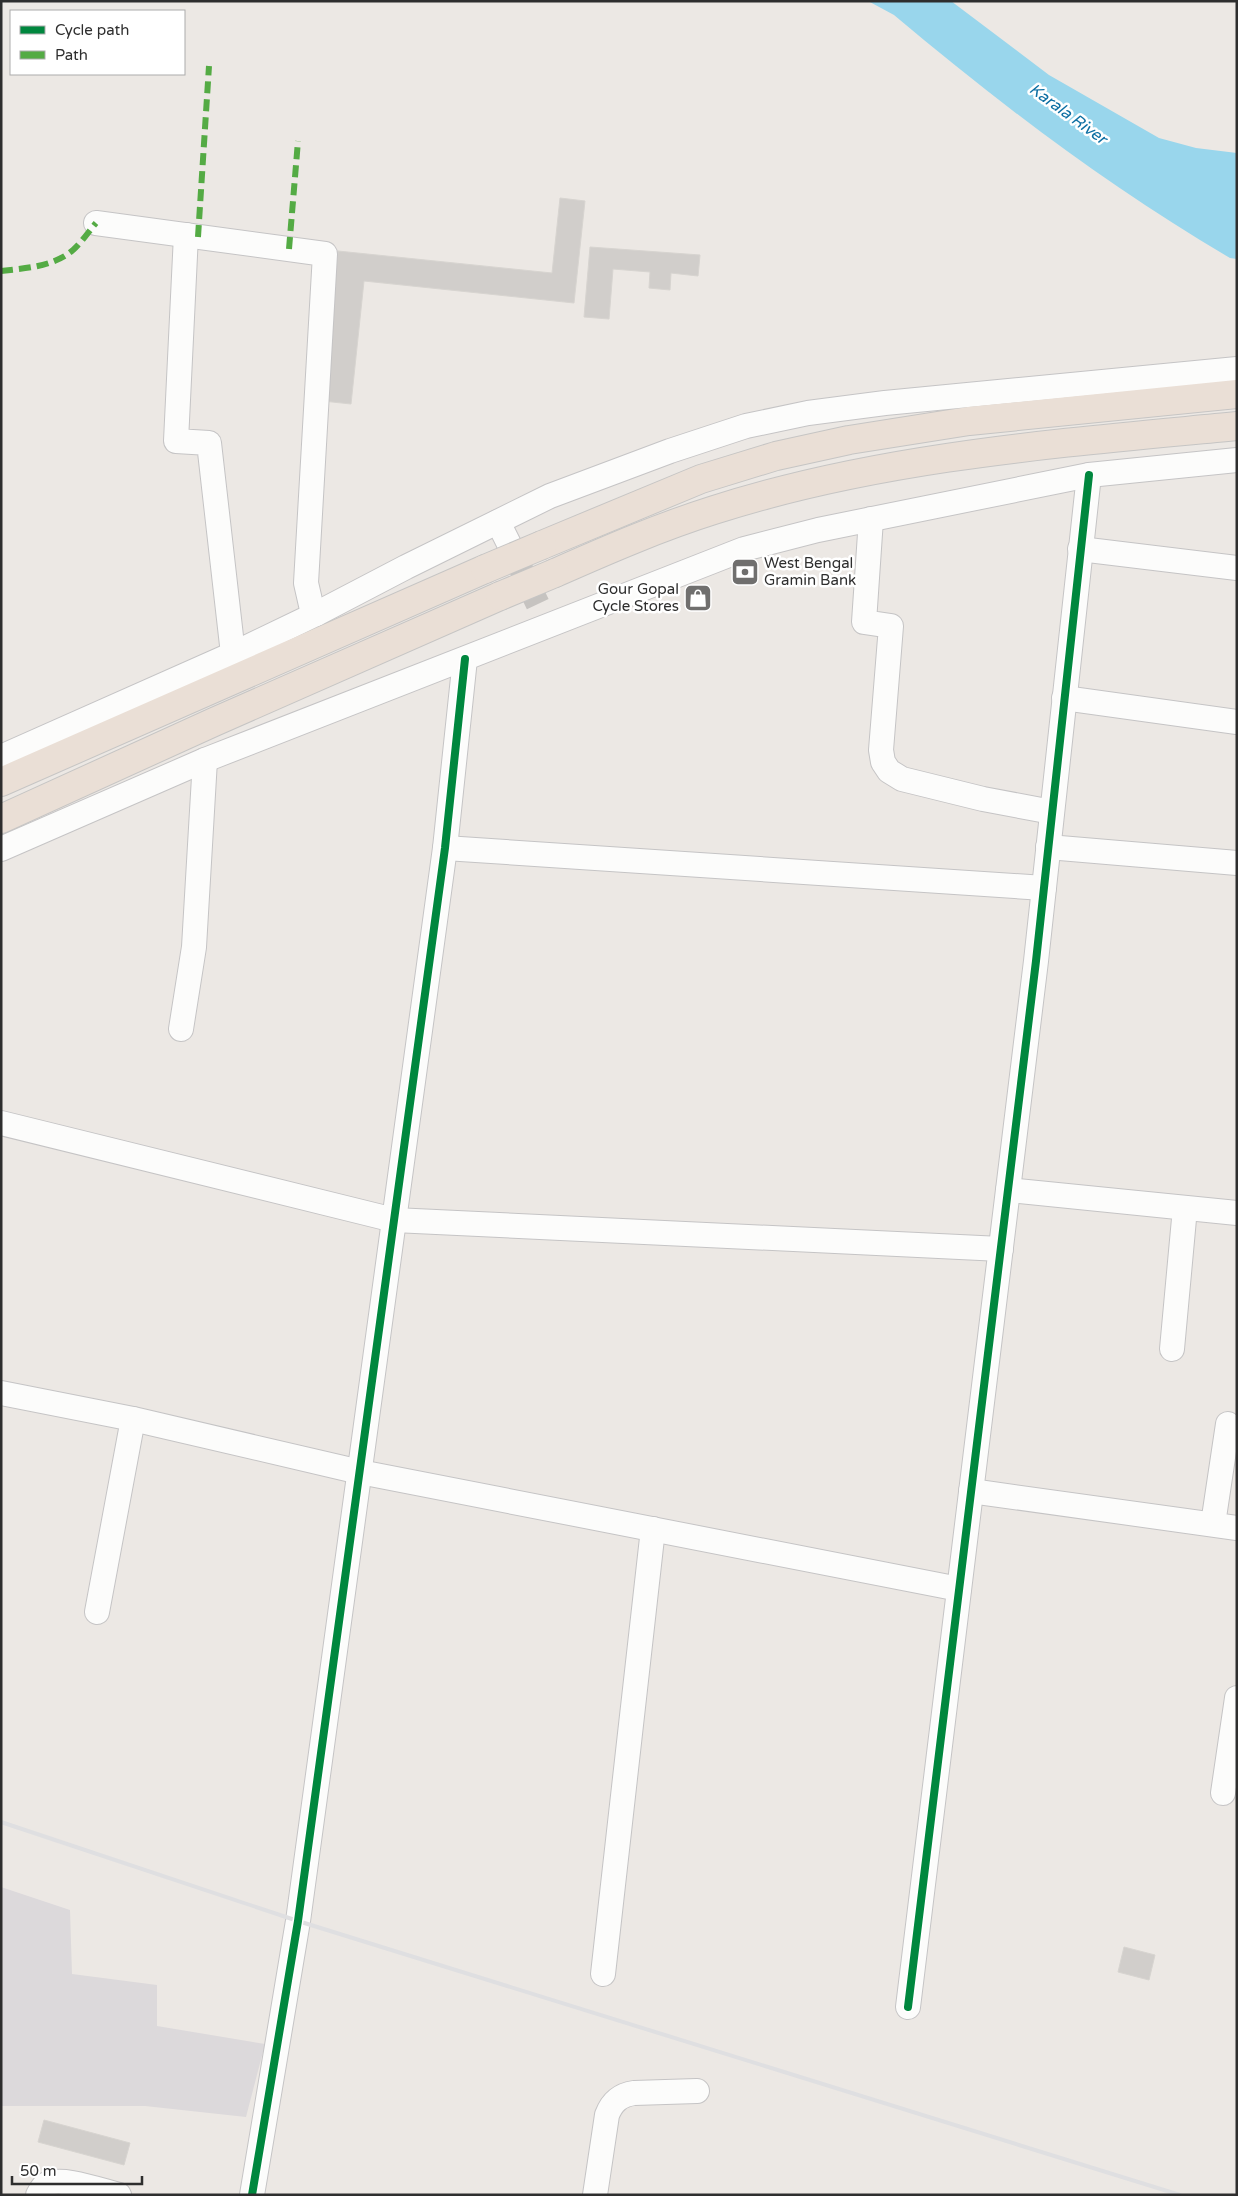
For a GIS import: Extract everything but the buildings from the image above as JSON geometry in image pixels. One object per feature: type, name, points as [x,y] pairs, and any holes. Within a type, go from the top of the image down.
[{"type":"highway","points":[[1,782],[485,569],[701,479],[776,456],[849,440],[969,420],[1237,394]]},
{"type":"highway","points":[[1,819],[214,722],[500,596],[714,510],[818,482],[917,462],[1060,444],[1237,426]]},
{"type":"street","points":[[96,222],[325,254],[306,583],[311,604],[316,614]]},
{"type":"street","points":[[186,235],[176,441],[209,444],[233,654]]},
{"type":"street","points":[[1,757],[233,654],[550,496],[670,450],[746,426],[808,413],[884,403],[1237,369]]},
{"type":"street","points":[[1,849],[205,760],[465,659],[543,618],[744,549],[818,530],[1088,476],[1237,460]]},
{"type":"street","points":[[908,2007],[1044,888],[1088,476]]},
{"type":"street","points":[[870,519],[864,622],[891,626],[881,750],[883,762],[889,771],[902,779],[974,797],[1052,812]]},
{"type":"street","points":[[498,522],[512,550]]},
{"type":"street","points":[[1080,549],[1237,568]]},
{"type":"street","points":[[252,2195],[298,1921],[445,848],[465,659]]},
{"type":"street","points":[[1064,698],[1237,722]]},
{"type":"street","points":[[181,1029],[194,947],[205,760]]},
{"type":"street","points":[[1048,847],[1237,863]]},
{"type":"street","points":[[445,848],[1044,888]]},
{"type":"street","points":[[1,1123],[394,1220],[1001,1249]]},
{"type":"street","points":[[1008,1190],[1237,1213]]},
{"type":"street","points":[[1172,1349],[1185,1208]]},
{"type":"street","points":[[1,1393],[133,1419],[360,1472],[959,1590]]},
{"type":"street","points":[[97,1612],[133,1419]]},
{"type":"street","points":[[1213,1524],[1228,1424]]},
{"type":"street","points":[[971,1492],[1237,1528]]},
{"type":"street","points":[[604,1974],[653,1529]]},
{"type":"street","points":[[1223,1793],[1237,1698]]},
{"type":"street","points":[[595,2195],[607,2115],[610,2107],[616,2100],[624,2094],[697,2091]]},
{"type":"street","points":[[38,2195],[45,2185],[56,2182],[71,2183],[119,2195]]},
{"type":"shaded area","points":[[1,1887],[70,1910],[72,1974],[157,1985],[157,2026],[265,2044],[246,2117],[145,2106],[1,2106]]},
{"type":"water","name":"Karala River","points":[[868,1],[951,1],[1049,75],[1159,138],[1196,148],[1237,153],[1237,259],[1230,258],[1185,231],[1099,174],[1015,113],[894,15]]},
{"type":"tunnel","points":[[512,550],[540,609]]},
{"type":"railway","points":[[1,1822],[298,1921],[1180,2195]]},
{"type":"marked path","points":[[198,237],[209,66]]},
{"type":"marked path","points":[[289,249],[298,141]]},
{"type":"marked path","points":[[1,271],[39,266],[65,256],[73,250],[96,223]]},
{"type":"cycle path","points":[[908,2007],[1036,961],[1089,475]]},
{"type":"cycle path","points":[[252,2195],[298,1921],[445,848],[465,659]]},
{"type":"place","name":"West Bengal Gramin Bank","points":[[745,572]]},
{"type":"place","name":"Gour Gopal Cycle Stores","points":[[698,598]]}]
